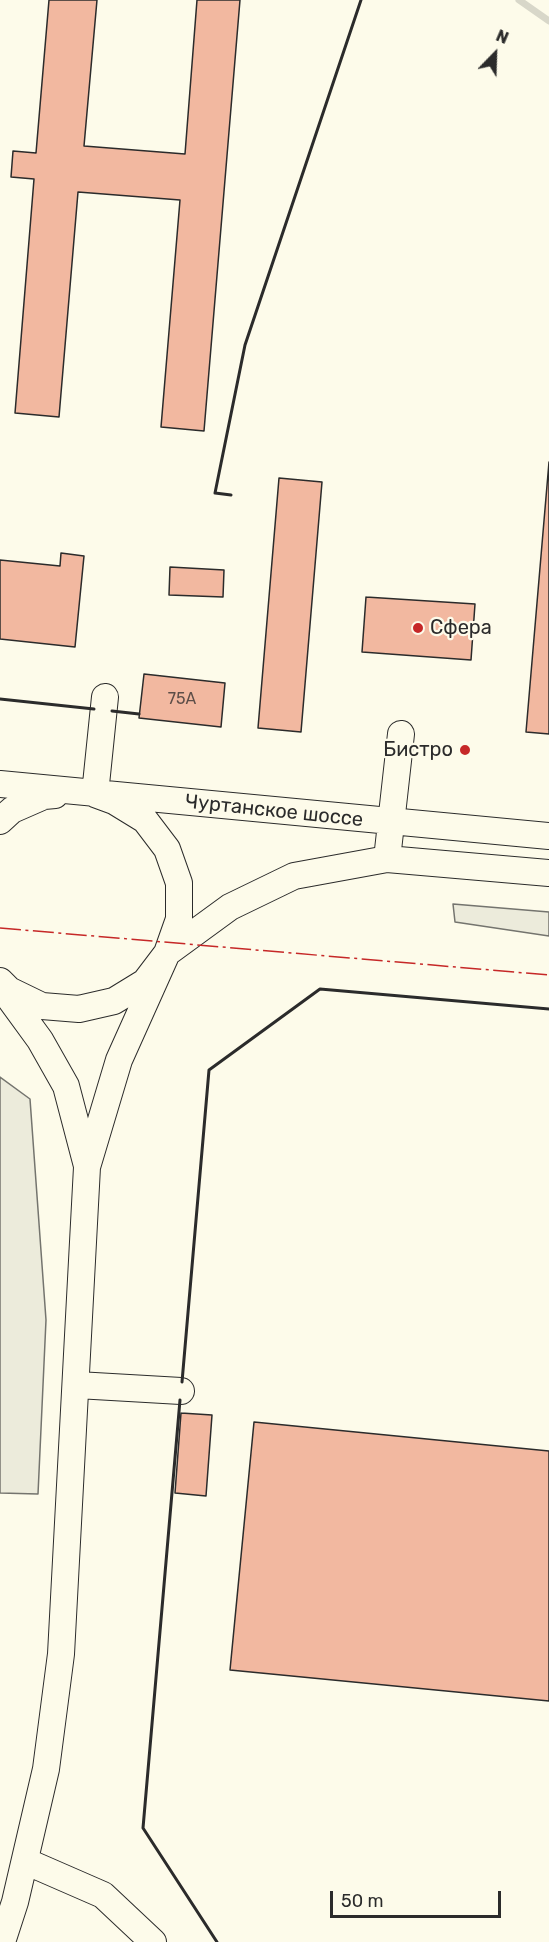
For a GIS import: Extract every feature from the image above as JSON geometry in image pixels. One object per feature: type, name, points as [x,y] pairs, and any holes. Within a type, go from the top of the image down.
[{"type":"street","points":[[87,793],[105,697]]},
{"type":"street","points":[[387,859],[401,734]]},
{"type":"street","name":"Чуртанское шоссе","points":[[0,784],[391,823],[549,836]]},
{"type":"street","points":[[0,821],[12,810],[44,796],[87,793],[114,801],[145,820],[167,849],[179,883],[179,919],[167,953],[119,1059],[87,1167],[61,1654],[46,1769],[15,1902],[2,1942]]},
{"type":"street","points":[[0,981],[9,990],[42,1006],[79,1009],[114,1001],[145,982],[167,953],[230,907],[294,876],[387,859],[549,873]]},
{"type":"street","points":[[0,986],[40,1040],[66,1086],[87,1167]]},
{"type":"street","points":[[76,1385],[181,1391]]},
{"type":"street","points":[[25,1861],[103,1895],[153,1942]]},
{"type":"shaded area","points":[[453,904],[549,912],[549,936],[455,922]]},
{"type":"shaded area","points":[[0,1077],[30,1099],[46,1320],[38,1494],[0,1493]]},
{"type":"building","points":[[49,0],[97,0],[84,146],[185,154],[197,0],[240,0],[204,431],[161,427],[180,200],[78,192],[59,417],[15,413],[34,179],[11,177],[13,151],[36,153]]},
{"type":"building","points":[[549,462],[549,734],[526,732]]},
{"type":"building","points":[[279,478],[322,482],[301,732],[258,728]]},
{"type":"building","points":[[61,553],[84,556],[75,647],[0,639],[0,560],[60,566]]},
{"type":"building","points":[[170,567],[224,570],[223,597],[169,595]]},
{"type":"building","name":"Сфера","points":[[366,597],[475,604],[471,660],[362,652]]},
{"type":"building","points":[[144,674],[225,683],[221,727],[139,718]]},
{"type":"building","points":[[181,1413],[212,1415],[206,1496],[175,1493]]},
{"type":"building","points":[[254,1422],[549,1451],[549,1701],[230,1670]]},
{"type":"waterway","points":[[519,0],[549,21]]},
{"type":"wall","points":[[231,495],[215,493],[245,345],[361,0]]},
{"type":"wall","points":[[0,699],[94,709]]},
{"type":"wall","points":[[112,711],[139,714]]},
{"type":"wall","points":[[182,1382],[209,1070],[320,989],[549,1009]]},
{"type":"wall","points":[[180,1400],[143,1828],[217,1942]]},
{"type":"power","points":[[0,928],[549,975]]},
{"type":"place","name":"Сфера","points":[[418,628]]},
{"type":"place","name":"Бистро","points":[[465,750]]}]
